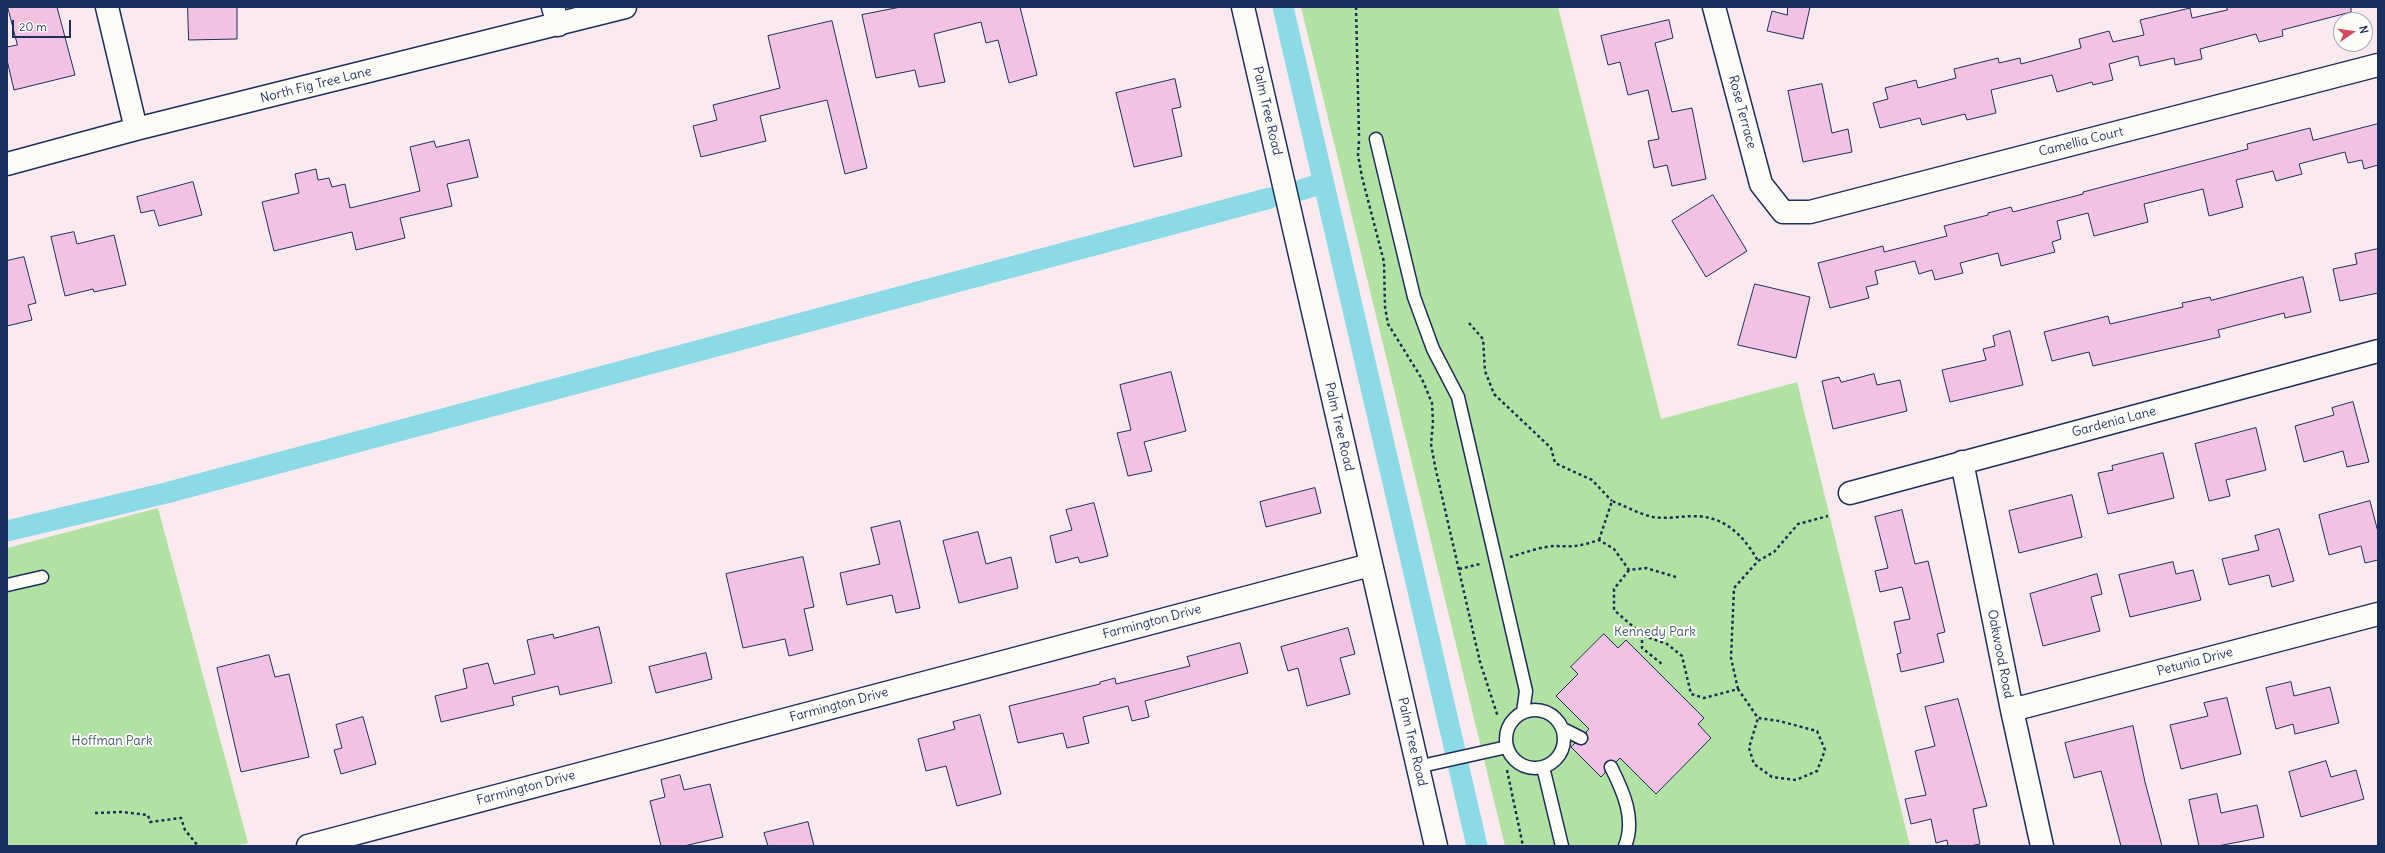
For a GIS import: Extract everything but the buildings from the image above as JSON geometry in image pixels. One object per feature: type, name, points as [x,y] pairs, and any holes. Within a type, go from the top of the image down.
[{"type":"street","points":[[107,7],[136,129]]},
{"type":"street","name":"North Fig Tree Lane","points":[[7,164],[556,16],[625,7]]},
{"type":"street","name":"Palm Tree Road","points":[[1243,7],[1370,565],[1425,765],[1436,846]]},
{"type":"street","name":"Rose Terrace","points":[[1714,7],[1761,184],[1782,212]]},
{"type":"street","name":"Camellia Court","points":[[1782,212],[1810,212],[2378,65]]},
{"type":"street","name":"Gardenia Lane","points":[[1850,493],[2378,351]]},
{"type":"street","name":"Oakwood Road","points":[[1962,462],[2012,710],[2042,846]]},
{"type":"street","name":"Farmington Drive","points":[[308,846],[1370,565]]},
{"type":"street","name":"Petunia Drive","points":[[2012,710],[2378,614]]},
{"type":"lane","points":[[1376,138],[1414,297],[1432,348],[1458,397],[1526,691],[1523,712]]},
{"type":"lane","points":[[7,585],[42,577]]},
{"type":"lane","points":[[1532,709],[1547,712],[1558,720],[1563,729],[1563,748],[1552,764],[1543,767],[1534,768],[1518,763],[1501,748],[1510,723],[1523,712],[1532,709]]},
{"type":"lane","points":[[1563,729],[1581,738]]},
{"type":"lane","points":[[1425,765],[1501,748]]},
{"type":"lane","points":[[1543,767],[1562,846]]},
{"type":"lane","points":[[1611,767],[1624,794],[1630,823],[1629,836],[1625,846]]},
{"type":"path","points":[[1356,7],[1360,121],[1358,155],[1384,262],[1385,307],[1388,324],[1422,378],[1432,403],[1433,423],[1431,444],[1435,466],[1480,662],[1498,717]]},
{"type":"path","points":[[1469,323],[1483,339],[1485,371],[1494,394],[1550,448],[1555,463],[1592,480],[1612,501],[1651,516],[1669,518],[1706,517],[1732,528],[1749,544],[1758,561]]},
{"type":"path","points":[[1599,540],[1612,501]]},
{"type":"path","points":[[1758,718],[1749,748],[1754,764],[1772,777],[1796,780],[1817,771],[1825,750],[1817,731],[1779,721],[1758,718],[1738,689],[1731,658],[1734,588],[1758,561],[1774,552],[1798,524],[1828,516]]},
{"type":"path","points":[[1506,558],[1556,546],[1565,548],[1581,546],[1599,540],[1614,549],[1629,570]]},
{"type":"path","points":[[1676,577],[1646,568],[1629,570],[1614,589],[1614,610],[1642,633],[1667,644],[1682,656],[1691,694],[1704,698],[1738,689]]},
{"type":"path","points":[[1642,633],[1642,648],[1662,664]]},
{"type":"path","points":[[1507,770],[1523,846]]},
{"type":"path","points":[[95,813],[122,812],[148,815],[150,822],[181,818],[185,830],[198,846]]},
{"type":"green space","name":"Kennedy Park","points":[[1301,7],[1558,7],[1661,419],[1797,382],[1910,846],[1505,846]]},
{"type":"green space","name":"Hoffman Park","points":[[158,508],[248,843],[235,846],[7,846],[7,548]]},
{"type":"waterway","points":[[1283,7],[1477,846]]},
{"type":"waterway","points":[[1301,190],[1323,183]]},
{"type":"waterway","points":[[7,531],[166,493],[1270,198]]}]
